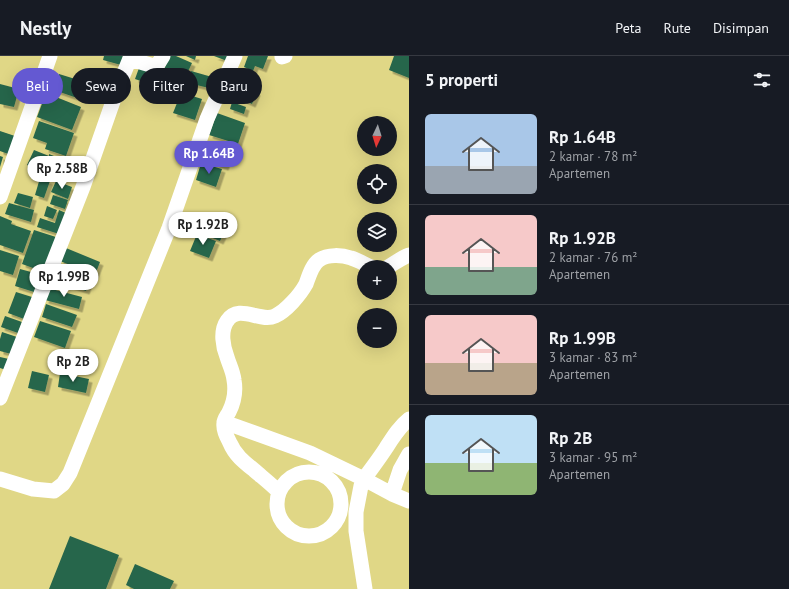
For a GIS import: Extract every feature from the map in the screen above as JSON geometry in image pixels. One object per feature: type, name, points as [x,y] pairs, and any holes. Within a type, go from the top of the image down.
[{"type":"street","points":[[0,197],[50,56]]},
{"type":"street","points":[[0,398],[83,187],[117,90],[131,57],[154,66],[158,64],[162,56]]},
{"type":"street","points":[[0,479],[33,489],[54,492],[63,484],[70,473],[169,228],[207,119],[234,56]]},
{"type":"street","points":[[279,492],[242,461],[233,451],[225,433],[224,422],[230,411],[235,391],[231,366],[224,344],[224,330],[226,322],[231,317],[242,313],[264,318],[274,317],[294,301],[319,260],[338,255],[357,261]]},
{"type":"street","points":[[397,262],[409,255]]},
{"type":"street","points":[[365,589],[356,531],[356,512],[361,486],[364,479],[393,436],[409,418]]},
{"type":"street","points":[[224,422],[310,453],[409,501]]},
{"type":"street","points":[[392,494],[400,470],[409,454]]},
{"type":"street","points":[[305,472],[316,472],[326,477],[334,484],[340,494],[341,505],[339,516],[333,526],[324,532],[313,536],[302,535],[292,531],[283,524],[278,514],[277,503],[279,492],[285,482],[294,476],[305,472]]},
{"type":"building","points":[[104,56],[123,56],[121,65],[103,60]]},
{"type":"building","points":[[170,56],[176,56],[192,63],[190,68],[164,68]]},
{"type":"building","points":[[186,56],[196,56],[195,60]]},
{"type":"building","points":[[214,56],[229,56],[227,61]]},
{"type":"building","points":[[248,56],[268,56],[263,69],[255,66],[254,68],[244,67]]},
{"type":"building","points":[[394,56],[409,56],[409,78],[389,70]]},
{"type":"building","points":[[139,68],[139,80],[135,79]]},
{"type":"building","points":[[198,73],[206,75],[206,87],[198,85]]},
{"type":"building","points":[[63,75],[71,78],[71,96],[63,93]]},
{"type":"building","points":[[0,84],[12,87],[12,104],[15,104],[14,107],[0,104]]},
{"type":"building","points":[[198,98],[202,99],[195,120],[173,113],[177,104],[198,104]]},
{"type":"building","points":[[63,100],[81,107],[72,130],[37,117],[42,104],[63,104]]},
{"type":"building","points":[[231,104],[238,104],[246,107],[244,114],[230,109]]},
{"type":"building","points":[[217,113],[245,123],[238,144],[209,135]]},
{"type":"building","points":[[39,121],[74,133],[66,156],[45,149],[47,143],[33,138]]},
{"type":"building","points":[[0,131],[18,137],[11,155],[0,151]]},
{"type":"building","points":[[209,144],[231,151],[225,167],[204,160]]},
{"type":"building","points":[[34,150],[64,160],[56,177],[27,165]]},
{"type":"building","points":[[0,156],[3,157],[0,167]]},
{"type":"building","points":[[201,163],[222,169],[216,187],[196,180]]},
{"type":"building","points":[[40,178],[50,181],[44,198],[35,195]]},
{"type":"building","points":[[56,181],[72,187],[68,199],[51,192]]},
{"type":"building","points":[[18,193],[33,197],[30,208],[14,203]]},
{"type":"building","points":[[53,195],[68,200],[65,209],[50,204]]},
{"type":"building","points":[[9,203],[34,210],[31,222],[5,214]]},
{"type":"building","points":[[47,206],[57,210],[53,219],[44,216]]},
{"type":"building","points":[[59,210],[66,213],[59,234],[37,227],[40,218],[55,223]]},
{"type":"building","points":[[188,212],[226,228],[220,241],[183,226]]},
{"type":"building","points":[[0,216],[12,221],[11,224],[31,231],[23,253],[0,245]]},
{"type":"building","points":[[34,230],[56,237],[44,272],[22,264]]},
{"type":"building","points":[[197,234],[216,241],[209,258],[190,251]]},
{"type":"building","points":[[66,248],[100,262],[95,275],[60,261]]},
{"type":"building","points":[[0,250],[19,256],[13,275],[0,271]]},
{"type":"building","points":[[56,268],[90,280],[86,291],[52,280]]},
{"type":"building","points":[[20,269],[31,272],[30,277],[38,280],[34,292],[15,286]]},
{"type":"building","points":[[48,288],[82,297],[79,309],[45,300]]},
{"type":"building","points":[[16,292],[32,297],[24,319],[8,313]]},
{"type":"building","points":[[46,304],[77,315],[72,327],[42,317]]},
{"type":"building","points":[[5,316],[22,322],[18,333],[1,327]]},
{"type":"building","points":[[40,321],[71,331],[65,348],[34,337]]},
{"type":"building","points":[[2,332],[17,337],[11,354],[0,351],[0,339]]},
{"type":"building","points":[[0,357],[9,359],[6,370],[0,368]]},
{"type":"building","points":[[32,371],[49,375],[45,392],[28,388]]},
{"type":"building","points":[[60,373],[89,379],[86,393],[58,387]]},
{"type":"building","points":[[70,536],[119,555],[106,589],[49,589]]},
{"type":"building","points":[[135,564],[174,581],[170,589],[134,589],[126,585]]}]
